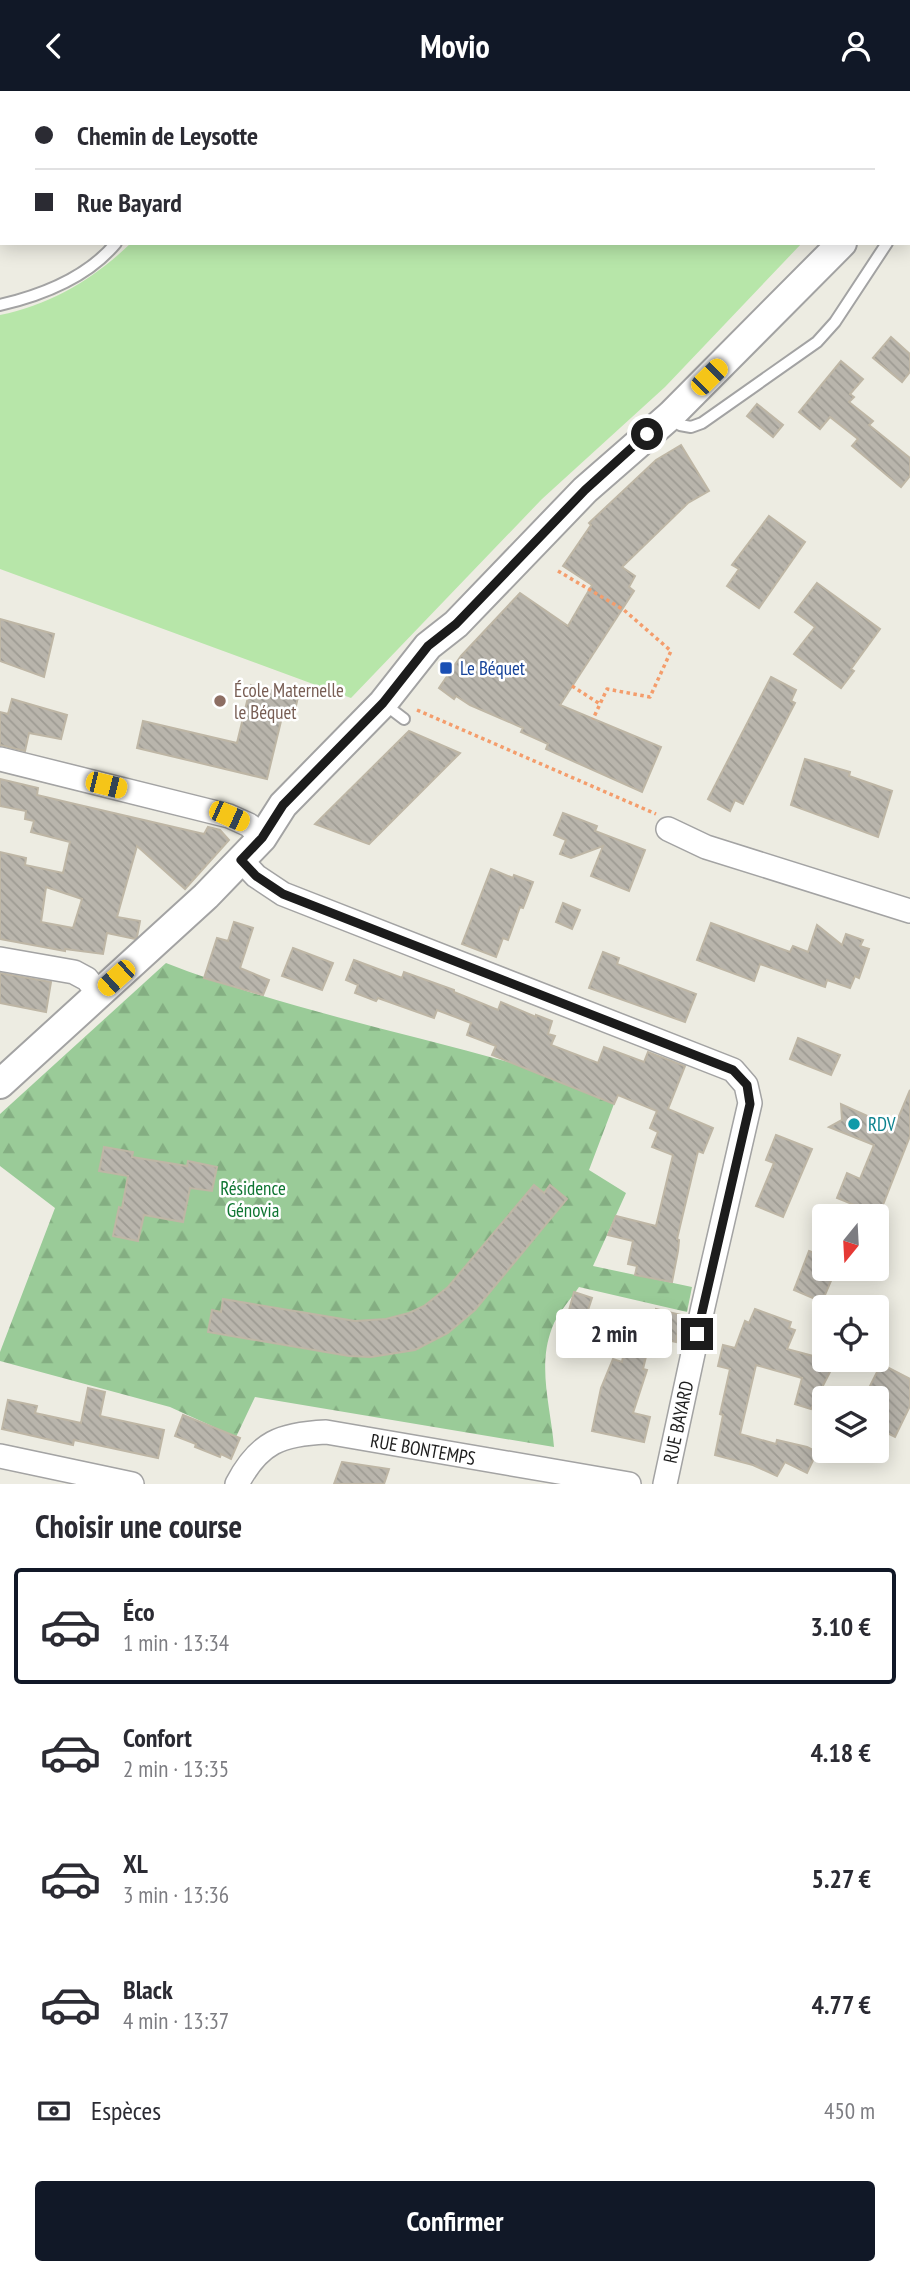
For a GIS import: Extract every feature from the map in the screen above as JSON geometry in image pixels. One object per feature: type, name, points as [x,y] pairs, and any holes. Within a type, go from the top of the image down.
[{"type":"street","points":[[0,1084],[184,917],[262,838],[297,817],[395,712],[441,652],[456,624],[585,490],[671,415],[840,245]]},
{"type":"street","points":[[0,759],[229,816],[249,825],[262,838]]},
{"type":"street","points":[[668,829],[706,847],[910,911]]},
{"type":"street","name":"RUE BAYARD","points":[[241,860],[256,876],[283,894],[733,1070],[747,1085],[750,1104],[665,1484]]},
{"type":"street","points":[[0,959],[74,972],[87,979],[99,994]]},
{"type":"street","name":"RUE BONTEMPS","points":[[237,1484],[244,1471],[265,1447],[293,1434],[326,1432],[629,1484]]},
{"type":"street","points":[[0,1455],[132,1484]]},
{"type":"lane","points":[[0,305],[62,285],[87,270],[114,245]]},
{"type":"lane","points":[[671,415],[680,425],[691,427],[702,423],[817,342],[835,322],[886,245]]},
{"type":"path","points":[[558,571],[624,610],[671,651],[650,697],[607,689],[593,719]]},
{"type":"path","points":[[572,686],[600,704]]},
{"type":"path","points":[[395,712],[418,709],[656,813],[668,829]]},
{"type":"green space","points":[[129,245],[800,245],[665,387],[542,499],[351,698],[0,569],[0,315],[54,297],[87,279]]},
{"type":"green space","name":"Résidence Génovia","points":[[166,963],[295,1006],[515,1064],[614,1104],[589,1170],[626,1193],[593,1266],[692,1287],[687,1312],[579,1287],[557,1318],[548,1343],[545,1373],[554,1447],[255,1397],[236,1437],[170,1407],[0,1361],[0,1352],[55,1208],[0,1166],[0,1114]]},
{"type":"building","points":[[891,337],[910,354],[910,372],[902,382],[873,358]]},
{"type":"building","points":[[841,361],[863,379],[850,394],[854,397],[849,402],[873,421],[869,425],[910,458],[910,476],[901,487],[852,446],[858,439],[830,417],[820,429],[799,412]]},
{"type":"building","points":[[757,404],[783,425],[773,437],[747,416]]},
{"type":"building","points":[[681,445],[709,491],[688,503],[622,567],[635,576],[629,587],[634,591],[560,705],[661,747],[642,792],[546,749],[548,744],[521,732],[523,728],[456,696],[454,699],[439,688],[461,656],[520,593],[568,626],[592,585],[563,566],[591,525],[589,523],[656,460]]},
{"type":"building","points":[[769,516],[805,542],[759,608],[727,586],[739,569],[732,565]]},
{"type":"building","points":[[817,583],[880,629],[851,669],[854,671],[841,688],[794,654],[815,627],[795,612]]},
{"type":"building","points":[[0,619],[54,634],[44,677],[0,661]]},
{"type":"building","points":[[771,677],[796,690],[791,701],[795,703],[743,804],[735,800],[730,811],[708,799]]},
{"type":"building","points":[[251,685],[298,697],[293,719],[282,717],[267,779],[137,748],[143,721],[237,743]]},
{"type":"building","points":[[12,699],[67,715],[61,739],[29,733],[25,751],[0,745],[0,712],[8,714]]},
{"type":"building","points":[[409,731],[460,753],[369,844],[315,824]]},
{"type":"building","points":[[805,759],[850,772],[849,776],[892,791],[878,837],[791,805]]},
{"type":"building","points":[[0,779],[38,788],[37,795],[204,834],[208,827],[220,830],[229,840],[185,889],[137,846],[117,917],[140,921],[137,937],[135,939],[107,933],[103,954],[65,951],[0,939],[0,852],[26,858],[25,865],[63,873],[70,842],[31,832],[34,821],[25,819],[26,811],[0,806]],"holes":[[[46,887],[82,899],[73,928],[41,922]]]},
{"type":"building","points":[[563,813],[597,826],[595,831],[645,850],[629,891],[591,876],[603,846],[571,858],[560,854],[566,840],[554,835]]},
{"type":"building","points":[[491,869],[533,882],[508,940],[503,938],[496,957],[462,944]]},
{"type":"building","points":[[563,903],[580,910],[572,929],[556,922]]},
{"type":"building","points":[[234,922],[253,928],[240,968],[269,980],[263,995],[204,978],[217,938],[228,941]]},
{"type":"building","points":[[711,923],[790,952],[793,946],[808,952],[817,925],[842,945],[846,934],[863,940],[860,946],[869,949],[859,978],[855,976],[850,988],[827,980],[825,987],[760,964],[754,981],[697,960]]},
{"type":"building","points":[[293,948],[333,963],[322,990],[282,976]]},
{"type":"building","points":[[603,952],[619,958],[617,964],[696,994],[685,1022],[589,988]]},
{"type":"building","points":[[354,960],[402,978],[404,972],[498,1010],[501,1002],[552,1021],[548,1034],[555,1036],[551,1045],[598,1063],[604,1047],[644,1062],[648,1052],[685,1066],[668,1109],[713,1128],[703,1153],[698,1151],[677,1239],[678,1251],[672,1282],[635,1275],[637,1266],[628,1264],[633,1241],[608,1235],[616,1216],[656,1226],[673,1155],[652,1147],[658,1132],[650,1128],[657,1111],[618,1095],[614,1104],[492,1055],[496,1046],[467,1035],[471,1023],[437,1010],[434,1018],[378,998],[376,1001],[355,993],[358,985],[346,980]]},
{"type":"building","points":[[0,973],[51,982],[46,1012],[0,1003]]},
{"type":"building","points":[[798,1038],[840,1055],[831,1075],[790,1059]]},
{"type":"building","points":[[910,1090],[910,1136],[883,1204],[852,1204],[837,1198],[847,1173],[860,1179],[874,1145],[829,1127],[842,1120],[841,1104],[894,1128]]},
{"type":"building","points":[[776,1135],[812,1149],[783,1217],[756,1206],[774,1163],[766,1160]]},
{"type":"building","points":[[104,1147],[133,1152],[132,1157],[187,1166],[188,1161],[217,1167],[212,1191],[190,1188],[183,1222],[144,1215],[138,1241],[113,1236],[128,1176],[99,1171]]},
{"type":"building","points":[[534,1185],[544,1193],[550,1185],[567,1199],[475,1310],[448,1333],[415,1350],[371,1357],[349,1356],[208,1332],[212,1310],[221,1312],[223,1299],[355,1321],[386,1319],[409,1313],[424,1306],[448,1287]]},
{"type":"building","points":[[809,1251],[812,1252],[812,1281],[831,1281],[825,1295],[812,1295],[812,1298],[794,1290]]},
{"type":"building","points":[[574,1292],[592,1298],[585,1319],[568,1314]]},
{"type":"building","points":[[656,1309],[681,1315],[676,1342],[651,1336],[643,1369],[647,1370],[633,1413],[650,1417],[644,1442],[592,1431],[601,1388],[613,1359],[622,1362],[628,1332],[633,1334],[636,1321],[653,1324]]},
{"type":"building","points":[[755,1309],[791,1322],[789,1328],[795,1330],[787,1349],[812,1356],[812,1372],[830,1372],[823,1386],[812,1386],[811,1409],[795,1404],[802,1378],[756,1365],[740,1434],[776,1444],[777,1440],[812,1450],[812,1462],[807,1473],[785,1462],[777,1476],[753,1465],[715,1455],[723,1415],[720,1414],[730,1369],[718,1366],[723,1345],[735,1348],[745,1321],[749,1323]]},
{"type":"building","points":[[889,1368],[910,1379],[910,1406],[895,1437],[889,1434],[889,1386],[870,1386],[877,1372],[889,1372]]},
{"type":"building","points":[[88,1388],[105,1392],[100,1416],[164,1430],[158,1458],[74,1440],[73,1445],[2,1429],[8,1400],[37,1406],[35,1413],[81,1423]]},
{"type":"building","points":[[183,1415],[240,1438],[231,1459],[195,1447],[196,1444],[175,1436]]},
{"type":"building","points":[[342,1462],[389,1469],[384,1484],[334,1484]]},
{"type":"place","name":"Le Béquet","points":[[446,668]]},
{"type":"place","name":"École Maternelle le Béquet","points":[[220,701]]},
{"type":"place","name":"RDV","points":[[854,1124]]},
{"type":"route","points":[[647,434],[585,490],[456,624],[428,646],[394,691],[283,805],[262,838],[241,860],[256,876],[283,894],[733,1070],[747,1085],[750,1104],[697,1334]]}]
